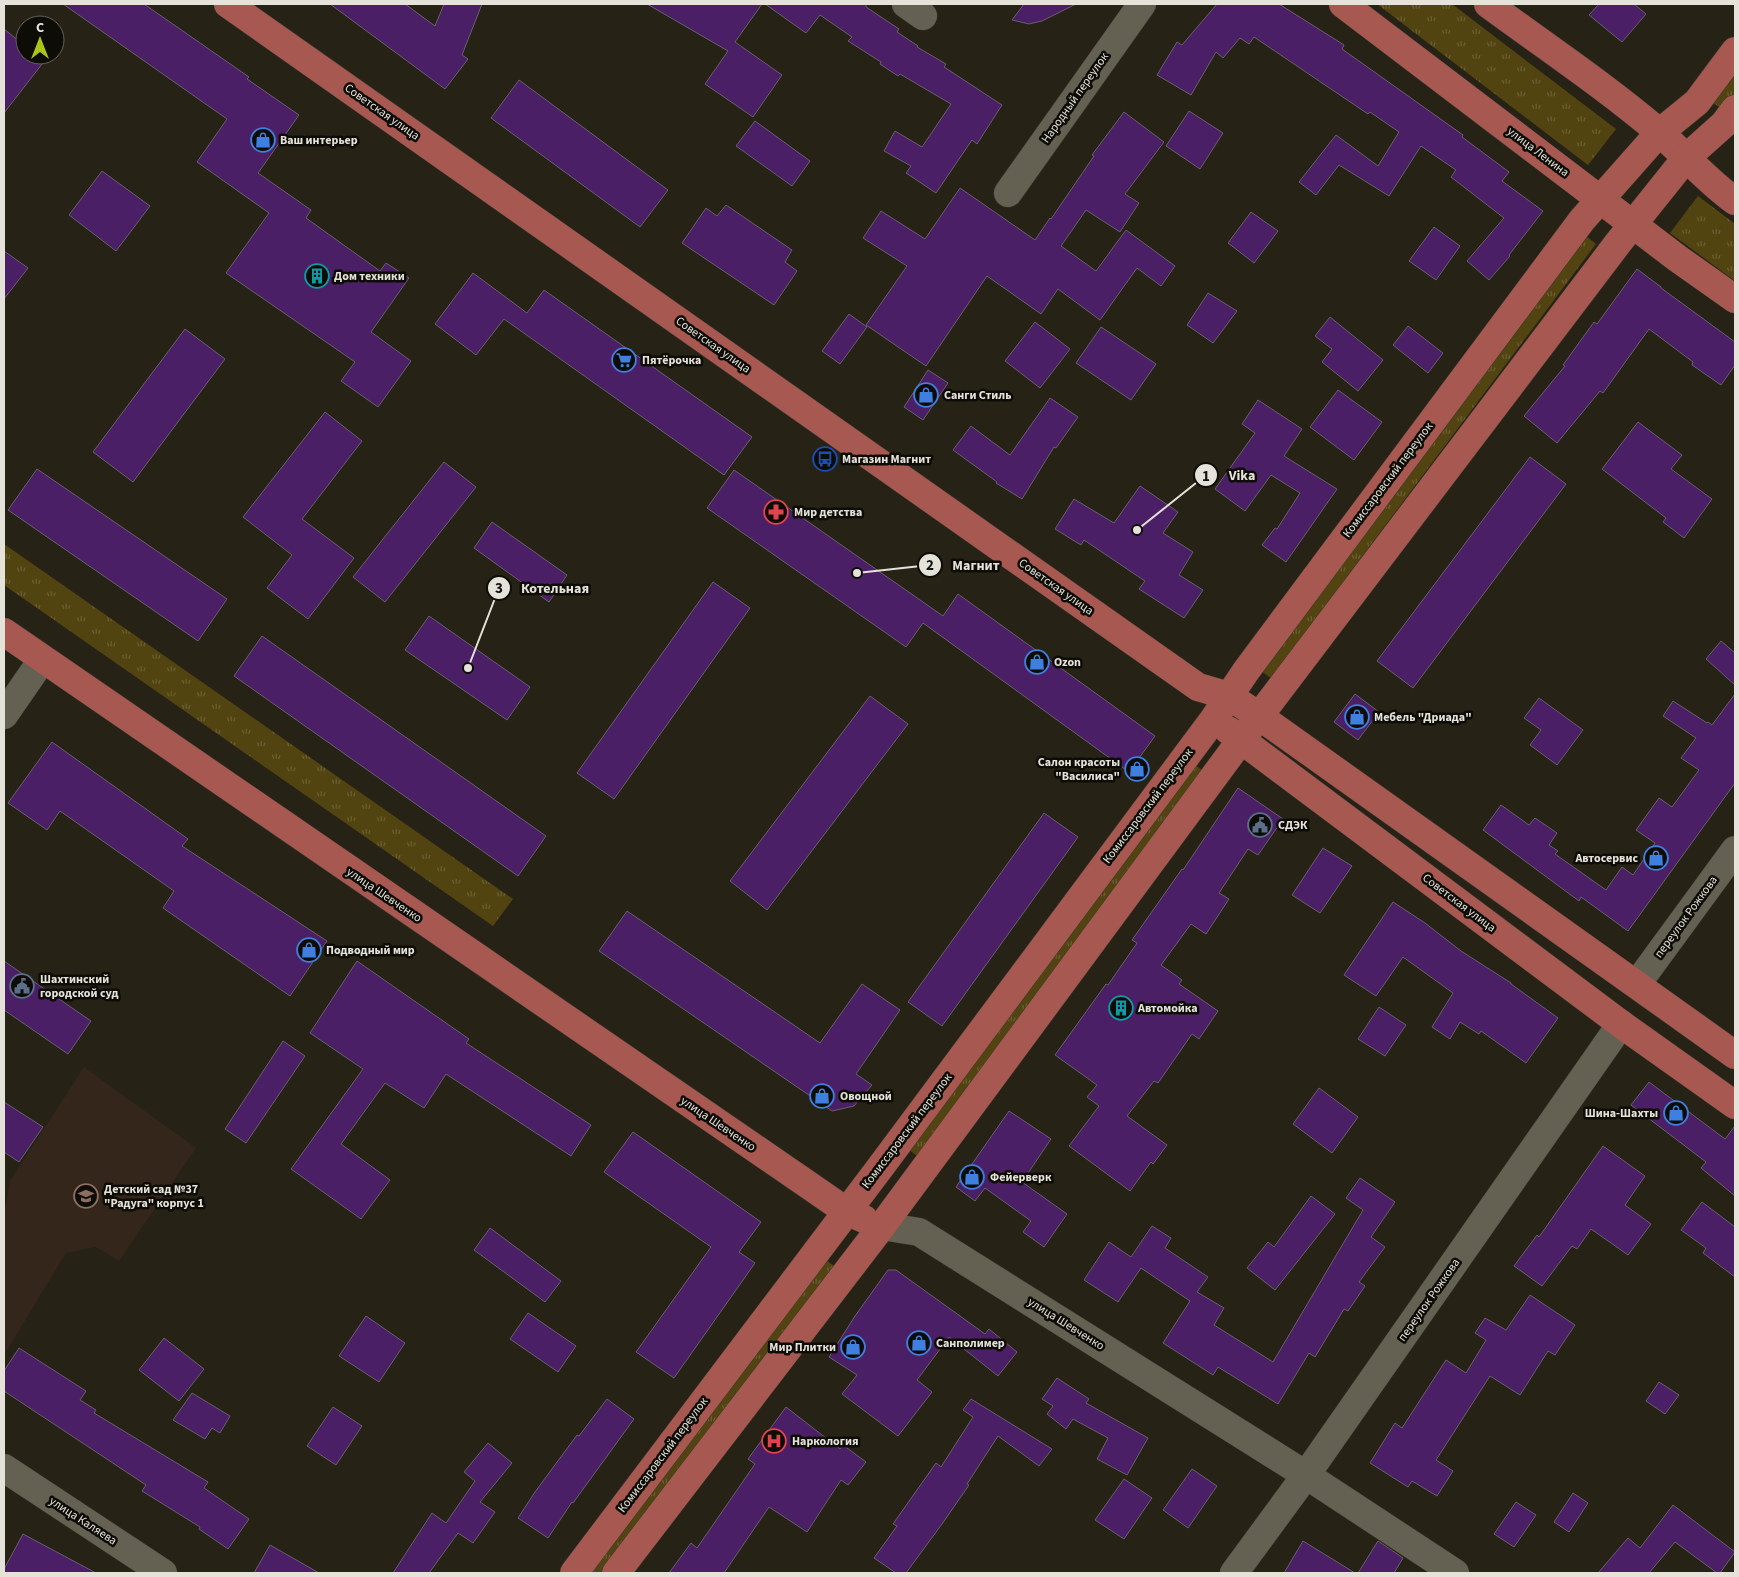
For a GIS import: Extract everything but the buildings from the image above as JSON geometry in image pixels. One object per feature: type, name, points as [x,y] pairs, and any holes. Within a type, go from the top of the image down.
[{"type":"main road","name":"Советская улица","points":[[228,4],[1198,687],[1229,696],[1259,716],[1735,1054]]},
{"type":"main road","name":"улица Ленина","points":[[1342,4],[1600,200],[1735,299]]},
{"type":"main road","points":[[1488,4],[1659,133],[1735,201]]},
{"type":"main road","name":"Комиссаровский переулок","points":[[574,1573],[1213,720],[1246,670],[1582,220],[1659,133],[1697,102],[1735,51]]},
{"type":"main road","points":[[616,1573],[882,1226],[1241,740],[1632,224],[1686,158],[1724,124],[1735,108]]},
{"type":"main road","name":"улица Шевченко","points":[[4,632],[42,660],[846,1211],[882,1226]]},
{"type":"main road","points":[[1198,687],[1213,720]]},
{"type":"main road","name":"Советская улица","points":[[1213,720],[1622,1024],[1735,1105]]},
{"type":"street","name":"Народный переулок","points":[[1008,193],[1142,4]]},
{"type":"street","points":[[4,715],[42,660]]},
{"type":"street","name":"переулок Рожкова","points":[[1637,984],[1735,850]]},
{"type":"street","name":"переулок Рожкова","points":[[1234,1573],[1306,1476],[1622,1024]]},
{"type":"street","name":"улица Шевченко","points":[[882,1226],[919,1232],[1306,1476],[1455,1573]]},
{"type":"street","name":"улица Каляева","points":[[7,1477],[163,1573]]},
{"type":"shaded area","name":"Детский сад №37 \"Радуга\" корпус 1","points":[[84,1067],[196,1148],[119,1261],[96,1247],[66,1253],[4,1355],[4,1214],[10,1181]]},
{"type":"green space","points":[[1377,4],[1452,4],[1616,129],[1588,165]]},
{"type":"green space","points":[[1735,71],[1735,93],[1723,110],[1712,102]]},
{"type":"green space","points":[[1698,196],[1735,224],[1735,281],[1670,233]]},
{"type":"green space","points":[[1586,236],[1596,244],[1271,678],[1261,671]]},
{"type":"green space","points":[[4,544],[513,899],[493,926],[4,585]]},
{"type":"green space","points":[[1193,763],[1203,771],[917,1156],[907,1148]]},
{"type":"green space","points":[[826,1260],[834,1266],[601,1573],[588,1573]]},
{"type":"place","name":"Ваш интерьер","points":[[263,140]]},
{"type":"place","name":"Дом техники","points":[[317,276]]},
{"type":"place","name":"Пятёрочка","points":[[624,360]]},
{"type":"place","name":"Санги Стиль","points":[[926,395]]},
{"type":"place","name":"Магазин Магнит","points":[[825,459]]},
{"type":"place","name":"Мир детства","points":[[776,512]]},
{"type":"place","name":"Vika","points":[[1137,530]]},
{"type":"place","name":"Магнит","points":[[857,573]]},
{"type":"place","name":"Ozon","points":[[1037,662]]},
{"type":"place","name":"Котельная","points":[[468,668]]},
{"type":"place","name":"Мебель \"Дриада\"","points":[[1357,717]]},
{"type":"place","name":"Салон красоты \"Василиса\"","points":[[1137,769]]},
{"type":"place","name":"СДЭК","points":[[1260,825]]},
{"type":"place","name":"Автосервис","points":[[1656,858]]},
{"type":"place","name":"Подводный мир","points":[[309,950]]},
{"type":"place","name":"Шахтинский городской суд","points":[[22,986]]},
{"type":"place","name":"Автомойка","points":[[1121,1008]]},
{"type":"place","name":"Овощной","points":[[822,1096]]},
{"type":"place","name":"Шина-Шахты","points":[[1676,1113]]},
{"type":"place","name":"Фейерверк","points":[[972,1177]]},
{"type":"place","name":"Детский сад №37 \"Радуга\" корпус 1","points":[[86,1196]]},
{"type":"place","name":"Санполимер","points":[[919,1343]]},
{"type":"place","name":"Мир Плитки","points":[[853,1347]]},
{"type":"place","name":"Наркология","points":[[774,1441]]}]
